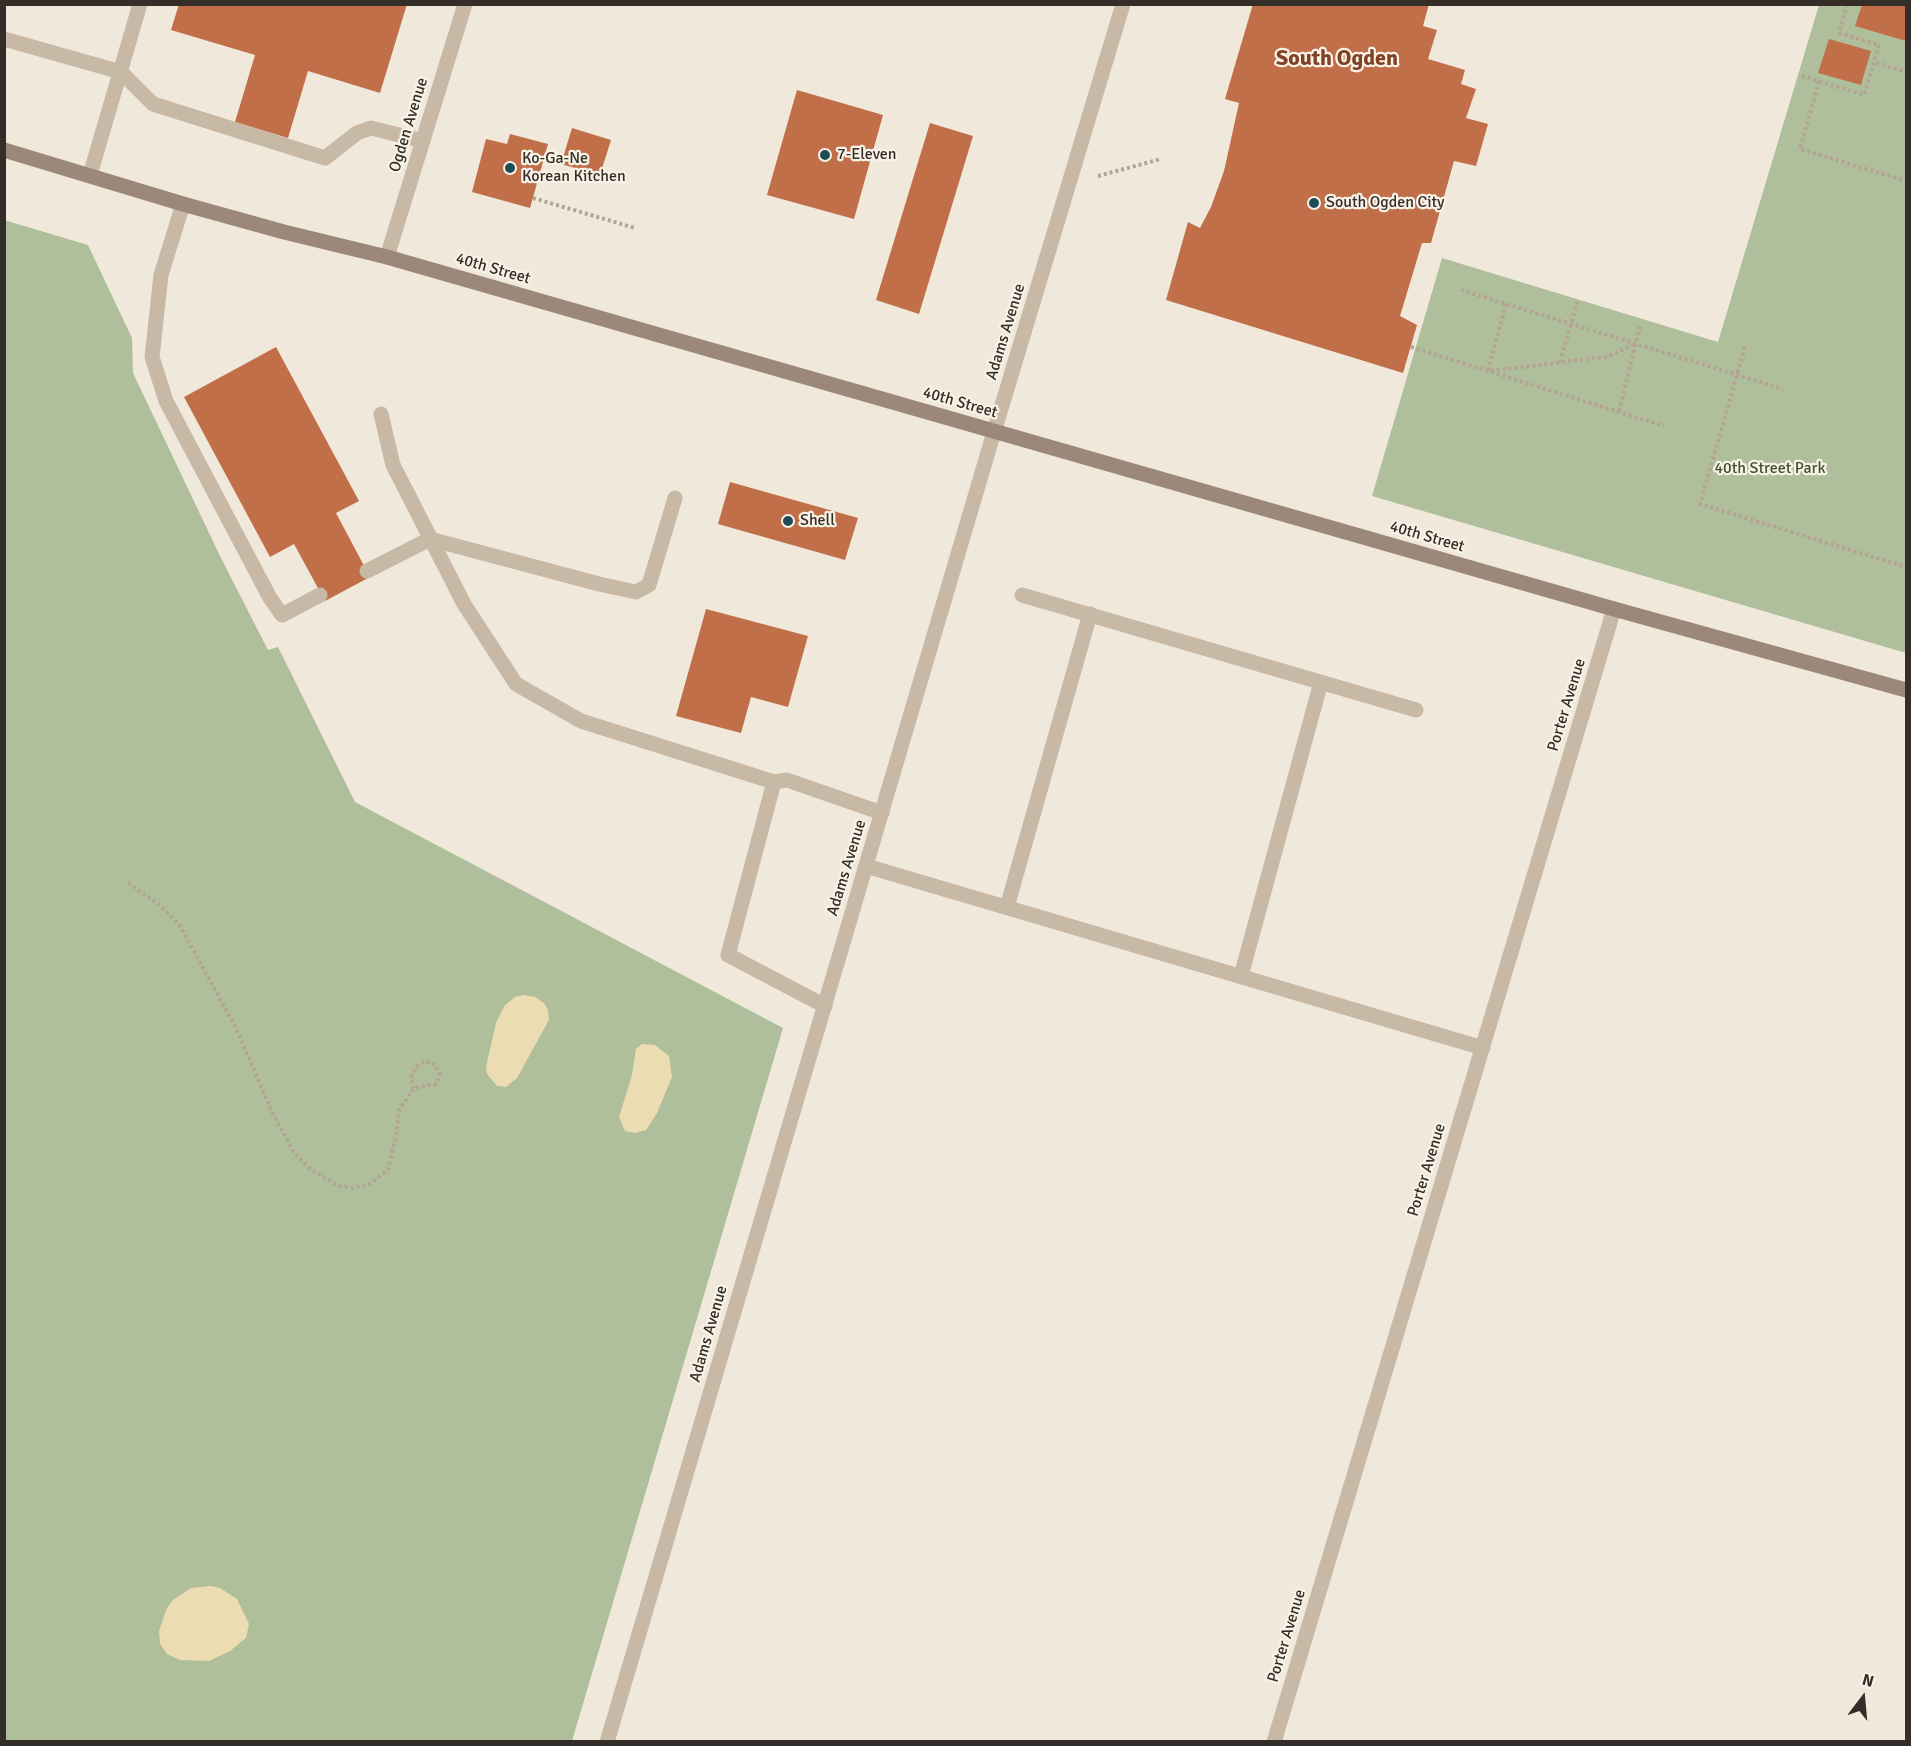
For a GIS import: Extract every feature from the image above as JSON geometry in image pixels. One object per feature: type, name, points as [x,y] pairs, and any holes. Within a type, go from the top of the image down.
[{"type":"main road","name":"40th Street","points":[[4,150],[183,204],[387,257],[1614,609],[1906,690]]},
{"type":"street","points":[[90,175],[140,4]]},
{"type":"street","name":"Ogden Avenue","points":[[387,257],[465,4]]},
{"type":"street","name":"Adams Avenue","points":[[608,1742],[994,432],[1123,4]]},
{"type":"street","points":[[4,39],[121,72],[153,104],[325,158],[357,133],[370,128],[423,141]]},
{"type":"street","points":[[183,204],[161,275],[152,357],[166,401],[270,598],[282,615],[320,595]]},
{"type":"street","points":[[381,414],[393,465],[464,604],[516,684],[581,722],[774,782],[787,780],[882,813]]},
{"type":"street","points":[[367,571],[430,538],[636,592],[649,585],[675,498]]},
{"type":"street","points":[[1022,595],[1416,710]]},
{"type":"street","name":"Porter Avenue","points":[[1274,1742],[1614,609]]},
{"type":"street","points":[[1007,907],[1090,614]]},
{"type":"street","points":[[1241,976],[1321,682]]},
{"type":"street","points":[[774,782],[728,956],[825,1006]]},
{"type":"street","points":[[866,866],[1483,1047]]},
{"type":"path","points":[[1802,76],[1864,95],[1879,45],[1839,33],[1847,4]]},
{"type":"path","points":[[1874,62],[1906,72]]},
{"type":"path","points":[[1819,81],[1800,149],[1906,181]]},
{"type":"path","points":[[1069,184],[1161,159]]},
{"type":"path","points":[[533,198],[635,228]]},
{"type":"path","points":[[1461,290],[1783,389]]},
{"type":"path","points":[[1560,362],[1578,299]]},
{"type":"path","points":[[1488,371],[1506,304]]},
{"type":"path","points":[[1618,411],[1640,326]]},
{"type":"path","points":[[1488,371],[1606,357],[1635,344]]},
{"type":"path","points":[[1411,347],[1664,426]]},
{"type":"path","points":[[1745,347],[1700,504],[1906,567]]},
{"type":"path","points":[[129,883],[161,906],[180,927],[236,1028],[277,1122],[293,1151],[310,1169],[339,1186],[353,1188],[370,1184],[388,1169],[396,1137],[399,1110],[414,1089],[436,1084],[440,1076],[435,1064],[425,1061],[416,1067],[411,1077],[414,1089]]},
{"type":"green space","name":"40th Street Park","points":[[1819,5],[1906,5],[1906,653],[1372,496],[1442,258],[1718,342]]},
{"type":"green space","points":[[4,220],[88,245],[132,338],[133,373],[220,556],[268,650],[278,647],[355,802],[783,1028],[572,1741],[5,1741]]},
{"type":"sand","points":[[524,995],[535,997],[544,1003],[548,1010],[549,1020],[517,1078],[506,1087],[497,1086],[487,1074],[486,1067],[496,1023],[505,1005],[515,997]]},
{"type":"sand","points":[[642,1044],[655,1045],[669,1056],[672,1077],[657,1113],[646,1130],[635,1133],[625,1131],[619,1117],[632,1075],[636,1049]]},
{"type":"sand","points":[[211,1586],[220,1588],[237,1599],[249,1624],[246,1638],[230,1651],[209,1661],[180,1660],[167,1654],[160,1644],[159,1631],[167,1608],[173,1600],[191,1588]]},
{"type":"building","points":[[179,4],[407,4],[380,93],[308,71],[288,138],[235,122],[255,55],[171,30]]},
{"type":"building","points":[[1253,4],[1429,4],[1423,26],[1437,30],[1428,59],[1465,70],[1461,84],[1476,89],[1466,118],[1488,124],[1476,166],[1454,161],[1431,243],[1422,243],[1400,316],[1417,325],[1403,373],[1166,300],[1188,222],[1200,228],[1211,207],[1224,171],[1239,103],[1225,99]]},
{"type":"building","points":[[1862,5],[1906,5],[1906,41],[1855,26]]},
{"type":"building","points":[[1829,39],[1871,51],[1861,85],[1818,73]]},
{"type":"building","name":"7-Eleven","points":[[797,90],[883,115],[854,219],[767,195]]},
{"type":"building","name":"7-Eleven","points":[[930,123],[973,136],[919,314],[876,300]]},
{"type":"building","points":[[572,128],[611,140],[600,175],[561,164]]},
{"type":"building","name":"Ko-Ga-Ne Korean Kitchen","points":[[510,134],[548,144],[530,208],[472,192],[486,139],[507,144]]},
{"type":"building","points":[[276,347],[359,501],[336,513],[370,577],[325,601],[294,544],[270,557],[184,397]]},
{"type":"building","name":"Shell","points":[[730,482],[858,518],[845,560],[718,524]]},
{"type":"building","points":[[706,609],[808,636],[788,707],[751,697],[741,733],[676,716]]},
{"type":"place","name":"7-Eleven","points":[[825,155]]},
{"type":"place","name":"Ko-Ga-Ne Korean Kitchen","points":[[510,168]]},
{"type":"place","name":"South Ogden City","points":[[1314,203]]},
{"type":"place","name":"Shell","points":[[788,521]]},
{"type":"district","name":"South Ogden","points":[[1337,59]]}]
